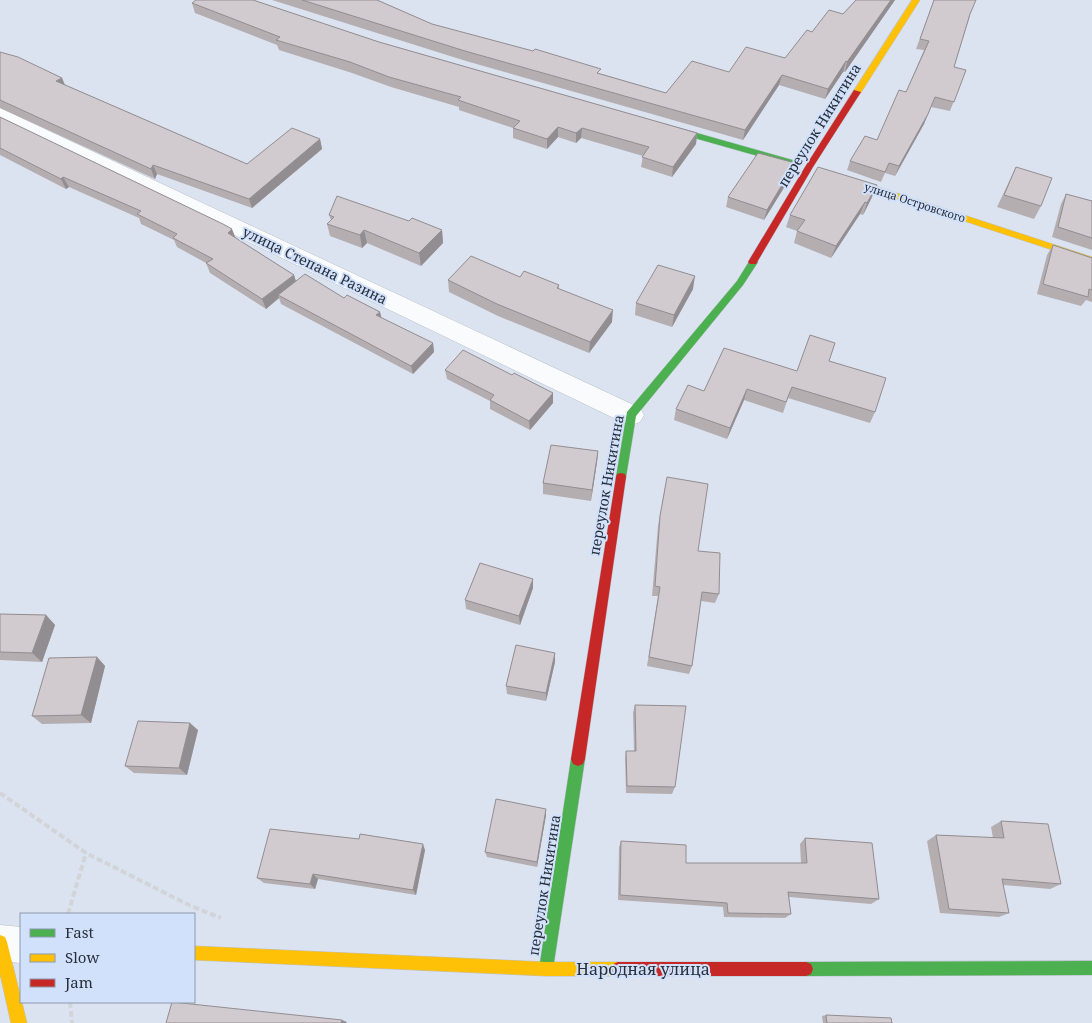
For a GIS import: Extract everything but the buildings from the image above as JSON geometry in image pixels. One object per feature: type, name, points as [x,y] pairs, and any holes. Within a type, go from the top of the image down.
[{"type":"street","name":"переулок Никитина","points":[[546,969],[631,415],[740,284],[818,171],[916,0]]},
{"type":"street","name":"улица Степана Разина","points":[[0,114],[631,415]]},
{"type":"street","name":"улица Островского","points":[[647,122],[818,171],[1092,260]]},
{"type":"street","points":[[7,943],[19,1023]]},
{"type":"street","name":"Народная улица","points":[[195,953],[546,969],[1092,968]]},
{"type":"path","points":[[0,793],[86,853],[192,906],[224,919]]},
{"type":"path","points":[[68,913],[86,853]]},
{"type":"path","points":[[70,1003],[72,1023]]},
{"type":"traffic: fast","points":[[662,126],[793,163]]},
{"type":"traffic: fast","points":[[621,477],[631,415],[740,283],[753,262]]},
{"type":"traffic: fast","points":[[546,969],[578,759]]},
{"type":"traffic: fast","points":[[806,969],[1092,968]]},
{"type":"traffic: slow","points":[[857,92],[916,0]]},
{"type":"traffic: slow","points":[[839,177],[1092,260]]},
{"type":"traffic: slow","points":[[0,942],[19,1023]]},
{"type":"traffic: slow","points":[[195,953],[546,969],[618,969]]},
{"type":"traffic: jam","points":[[753,262],[809,167],[857,92]]},
{"type":"traffic: jam","points":[[578,759],[621,477]]},
{"type":"traffic: jam","points":[[618,969],[806,969]]}]
